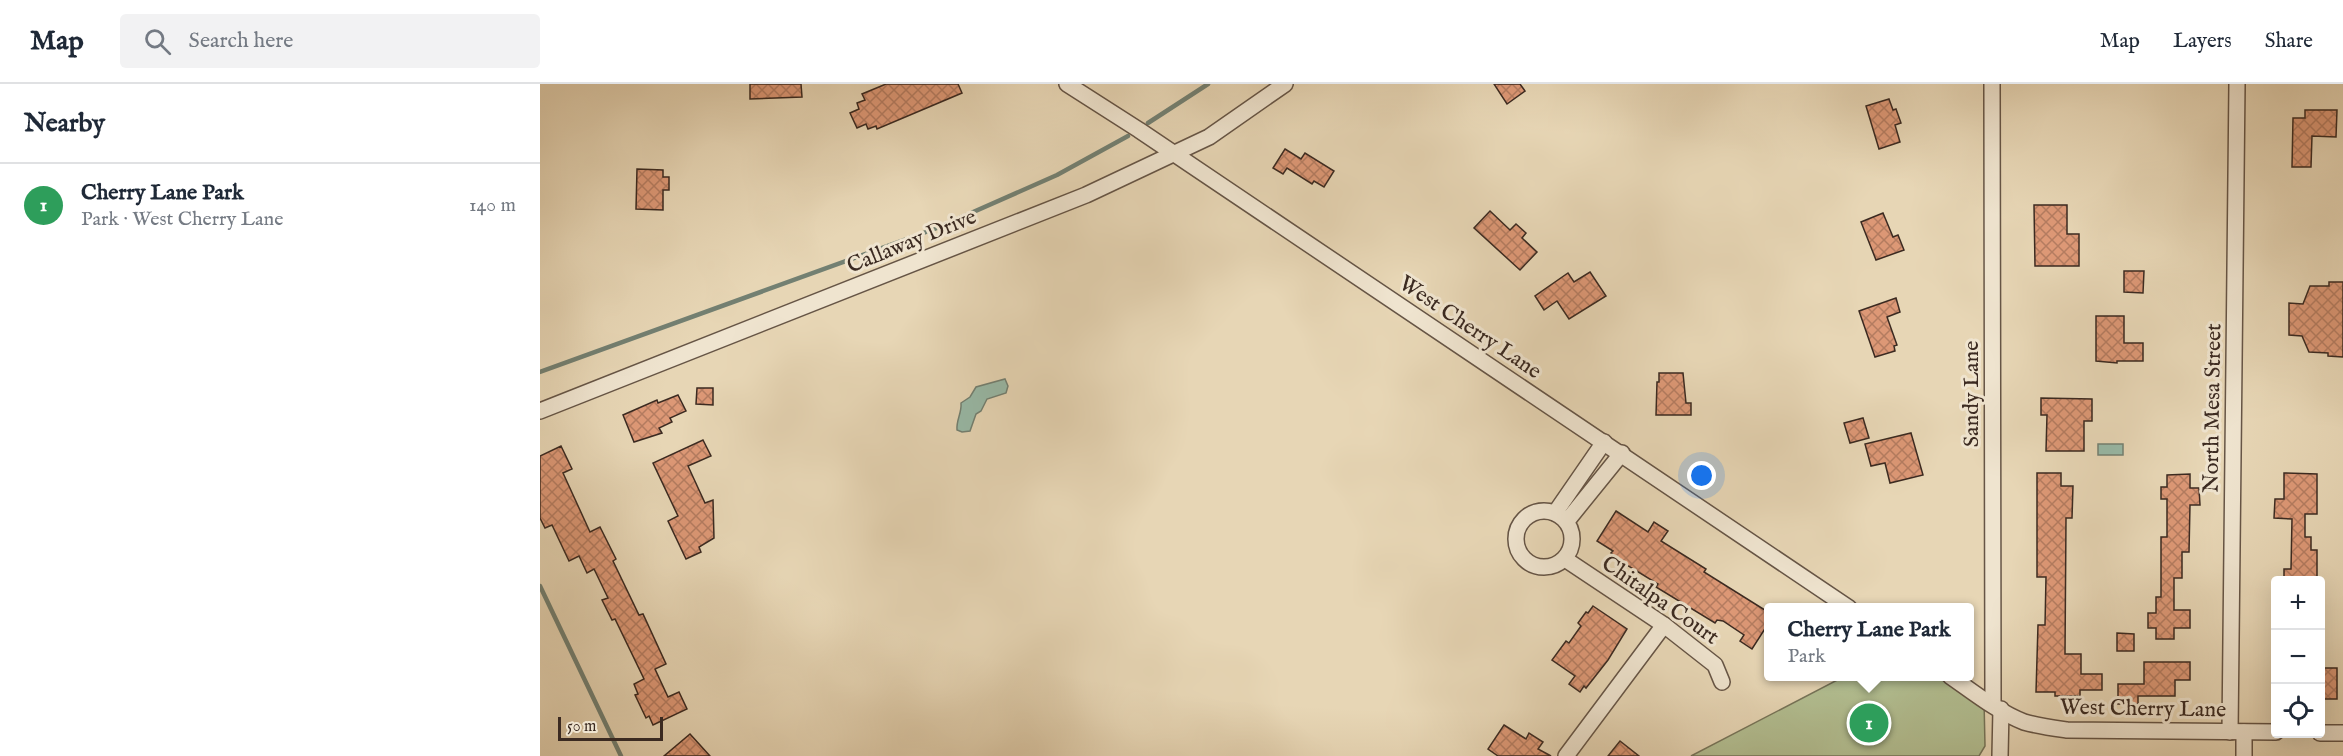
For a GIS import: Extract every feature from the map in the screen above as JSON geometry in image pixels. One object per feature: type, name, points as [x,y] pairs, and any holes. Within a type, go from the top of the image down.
[{"type":"street","name":"West Cherry Lane","points":[[1067,84],[1622,453],[1842,603]]},
{"type":"street","name":"Callaway Drive","points":[[540,411],[1086,195],[1209,137],[1285,84]]},
{"type":"street","name":"Sandy Lane","points":[[1992,84],[1997,706],[2000,756]]},
{"type":"street","name":"North Mesa Street","points":[[2236,84],[2237,732],[2244,756]]},
{"type":"street","points":[[1561,517],[1604,442]]},
{"type":"street","points":[[1561,517],[1622,453]]},
{"type":"street","points":[[1544,511],[1561,517],[1573,539],[1565,559],[1545,568],[1534,566],[1524,559],[1518,550],[1516,540],[1518,529],[1524,520],[1533,513],[1544,511]]},
{"type":"street","name":"Chitalpa Court","points":[[1565,559],[1664,625],[1715,665],[1722,682]]},
{"type":"street","points":[[1566,756],[1664,625]]},
{"type":"street","name":"West Cherry Lane","points":[[1958,681],[2022,721],[2067,730],[2271,732]]},
{"type":"street","points":[[2325,733],[2343,733]]},
{"type":"shaded area","points":[[1005,379],[1008,386],[1006,393],[987,399],[981,411],[976,414],[970,431],[957,430],[961,403],[970,397],[976,387]]},
{"type":"shaded area","points":[[2098,444],[2123,444],[2123,455],[2098,455]]},
{"type":"shaded area","points":[[1835,681],[1956,681],[1984,700],[1985,746],[1979,756],[1691,756]]},
{"type":"building","points":[[750,84],[801,84],[802,97],[750,99]]},
{"type":"building","points":[[886,84],[958,84],[962,93],[877,129],[876,126],[868,129],[866,124],[857,128],[850,113],[859,109],[857,103],[865,100],[862,94]]},
{"type":"building","points":[[1494,84],[1520,84],[1525,91],[1507,104]]},
{"type":"building","points":[[1889,99],[1901,123],[1895,125],[1900,142],[1879,149],[1866,106]]},
{"type":"building","points":[[2305,110],[2337,110],[2336,137],[2312,136],[2311,167],[2292,167],[2293,118],[2305,118]]},
{"type":"building","points":[[1285,149],[1301,159],[1305,153],[1334,171],[1324,187],[1314,181],[1312,184],[1287,168],[1283,174],[1273,168]]},
{"type":"building","points":[[637,169],[663,170],[663,177],[669,177],[669,190],[663,190],[663,210],[636,209]]},
{"type":"building","points":[[2034,205],[2067,205],[2067,234],[2079,234],[2079,266],[2035,266]]},
{"type":"building","points":[[1490,211],[1510,230],[1516,224],[1526,233],[1522,238],[1537,252],[1520,270],[1474,228]]},
{"type":"building","points":[[1883,213],[1893,237],[1898,235],[1904,250],[1876,260],[1861,222]]},
{"type":"building","points":[[2124,271],[2144,271],[2143,293],[2124,292]]},
{"type":"building","points":[[1590,272],[1606,296],[1569,319],[1557,301],[1544,310],[1535,296],[1568,273],[1574,282]]},
{"type":"building","points":[[2329,282],[2343,282],[2343,357],[2309,352],[2302,336],[2289,335],[2289,303],[2303,304],[2310,286],[2329,286]]},
{"type":"building","points":[[1896,298],[1900,312],[1887,317],[1897,345],[1894,346],[1895,351],[1875,357],[1859,311]]},
{"type":"building","points":[[2096,316],[2124,316],[2124,343],[2143,343],[2143,361],[2117,361],[2117,363],[2096,361]]},
{"type":"building","points":[[1659,373],[1683,373],[1686,403],[1691,403],[1691,415],[1656,415]]},
{"type":"building","points":[[697,388],[713,388],[713,405],[696,404]]},
{"type":"building","points":[[678,395],[686,411],[670,418],[672,422],[659,428],[662,433],[634,442],[623,415],[657,400],[658,403]]},
{"type":"building","points":[[2041,398],[2092,399],[2092,421],[2084,421],[2084,451],[2046,451],[2047,415],[2041,415]]},
{"type":"building","points":[[1863,418],[1869,438],[1850,443],[1844,423]]},
{"type":"building","points":[[1911,433],[1923,475],[1890,483],[1885,463],[1871,466],[1865,444]]},
{"type":"building","points":[[703,440],[711,456],[688,466],[705,503],[713,500],[714,538],[699,547],[701,552],[686,559],[668,521],[678,516],[653,463]]},
{"type":"building","points":[[561,446],[572,469],[563,473],[590,532],[600,527],[616,559],[613,561],[639,615],[643,614],[666,664],[655,669],[668,697],[679,692],[687,709],[653,725],[649,716],[646,718],[635,695],[638,694],[634,684],[644,679],[615,619],[612,620],[602,600],[608,598],[594,569],[587,573],[579,556],[569,561],[552,525],[545,528],[540,518],[540,456]]},
{"type":"building","points":[[2037,473],[2061,473],[2061,486],[2073,486],[2072,518],[2066,518],[2065,654],[2081,654],[2081,674],[2102,674],[2102,690],[2080,690],[2080,696],[2055,696],[2055,692],[2036,692],[2038,625],[2045,625],[2046,577],[2037,577]]},
{"type":"building","points":[[2284,473],[2317,474],[2317,514],[2305,514],[2305,537],[2311,537],[2311,550],[2317,550],[2317,576],[2284,576],[2284,569],[2291,569],[2292,519],[2274,518],[2275,499],[2284,499]]},
{"type":"building","points":[[2190,474],[2190,488],[2199,488],[2200,505],[2190,505],[2189,552],[2182,552],[2182,578],[2174,578],[2174,610],[2190,610],[2190,628],[2174,628],[2174,639],[2156,639],[2156,628],[2148,628],[2148,613],[2156,613],[2156,597],[2161,597],[2161,537],[2167,537],[2167,499],[2161,499],[2161,487],[2167,487],[2167,475]]},
{"type":"building","points":[[1616,511],[1648,532],[1654,522],[1668,531],[1661,541],[1706,569],[1704,572],[1764,610],[1764,630],[1752,649],[1740,641],[1744,635],[1723,621],[1717,620],[1715,623],[1656,587],[1658,584],[1625,564],[1611,553],[1613,551],[1597,541]]},
{"type":"building","points":[[1593,606],[1627,629],[1608,660],[1586,688],[1584,686],[1580,692],[1569,684],[1575,676],[1552,660],[1566,641],[1569,643],[1581,626],[1578,623]]},
{"type":"building","points":[[2117,633],[2134,634],[2134,651],[2117,651]]},
{"type":"building","points":[[2144,662],[2190,662],[2190,680],[2175,680],[2175,696],[2138,696],[2138,704],[2118,704],[2118,684],[2144,684]]},
{"type":"building","points":[[2325,668],[2337,668],[2337,699],[2325,699]]},
{"type":"building","points":[[1504,725],[1526,739],[1529,733],[1543,742],[1538,749],[1551,756],[1498,756],[1488,749]]},
{"type":"building","points":[[690,734],[710,756],[664,756]]},
{"type":"building","points":[[1620,741],[1639,756],[1608,756]]},
{"type":"waterway","points":[[1148,123],[1208,84]]},
{"type":"waterway","points":[[540,372],[937,228],[1057,175],[1128,136]]},
{"type":"waterway","points":[[540,586],[621,756]]},
{"type":"place","name":"Cherry Lane Park","points":[[1869,723]]}]
